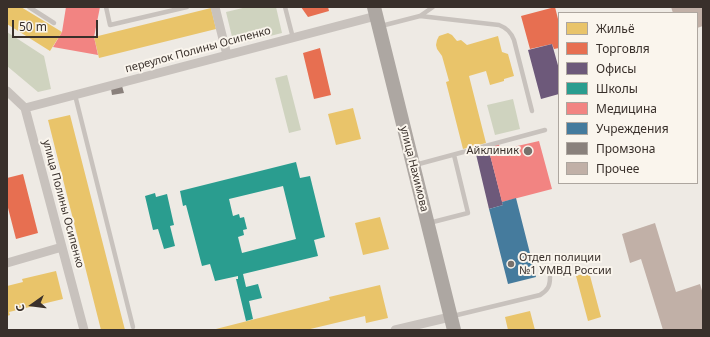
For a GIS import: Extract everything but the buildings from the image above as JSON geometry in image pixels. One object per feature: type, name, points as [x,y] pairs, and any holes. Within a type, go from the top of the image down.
[{"type":"main road","name":"улица Нахимова","points":[[376,16],[452,323]]},
{"type":"street","points":[[215,7],[227,55]]},
{"type":"street","name":"переулок Полины Осипенко","points":[[25,108],[376,16]]},
{"type":"street","points":[[7,91],[25,108]]},
{"type":"street","name":"улица Полины Осипенко","points":[[25,108],[84,330]]},
{"type":"street","points":[[7,263],[62,247]]},
{"type":"street","points":[[395,330],[452,323]]},
{"type":"lane","points":[[29,7],[54,23]]},
{"type":"lane","points":[[106,7],[110,25],[187,7]]},
{"type":"lane","points":[[285,7],[293,38]]},
{"type":"lane","points":[[420,16],[433,7]]},
{"type":"lane","points":[[376,16],[420,16],[499,25],[505,27],[511,33],[514,40],[532,111]]},
{"type":"lane","points":[[75,95],[133,327]]},
{"type":"lane","points":[[413,166],[545,130]]},
{"type":"lane","points":[[427,224],[468,213],[454,155]]},
{"type":"lane","points":[[452,323],[540,295],[547,290],[550,284],[550,277]]},
{"type":"green space","points":[[247,7],[276,7],[282,33],[234,45],[226,12]]},
{"type":"green space","points":[[7,32],[44,56],[51,89],[38,92],[7,66]]},
{"type":"green space","points":[[287,75],[301,130],[289,133],[275,78]]},
{"type":"green space","points":[[513,99],[520,129],[495,135],[487,105]]},
{"type":"place","name":"Айклиник","points":[[528,151]]},
{"type":"place","name":"Отдел полиции №1 УМВД России","points":[[511,264]]}]
